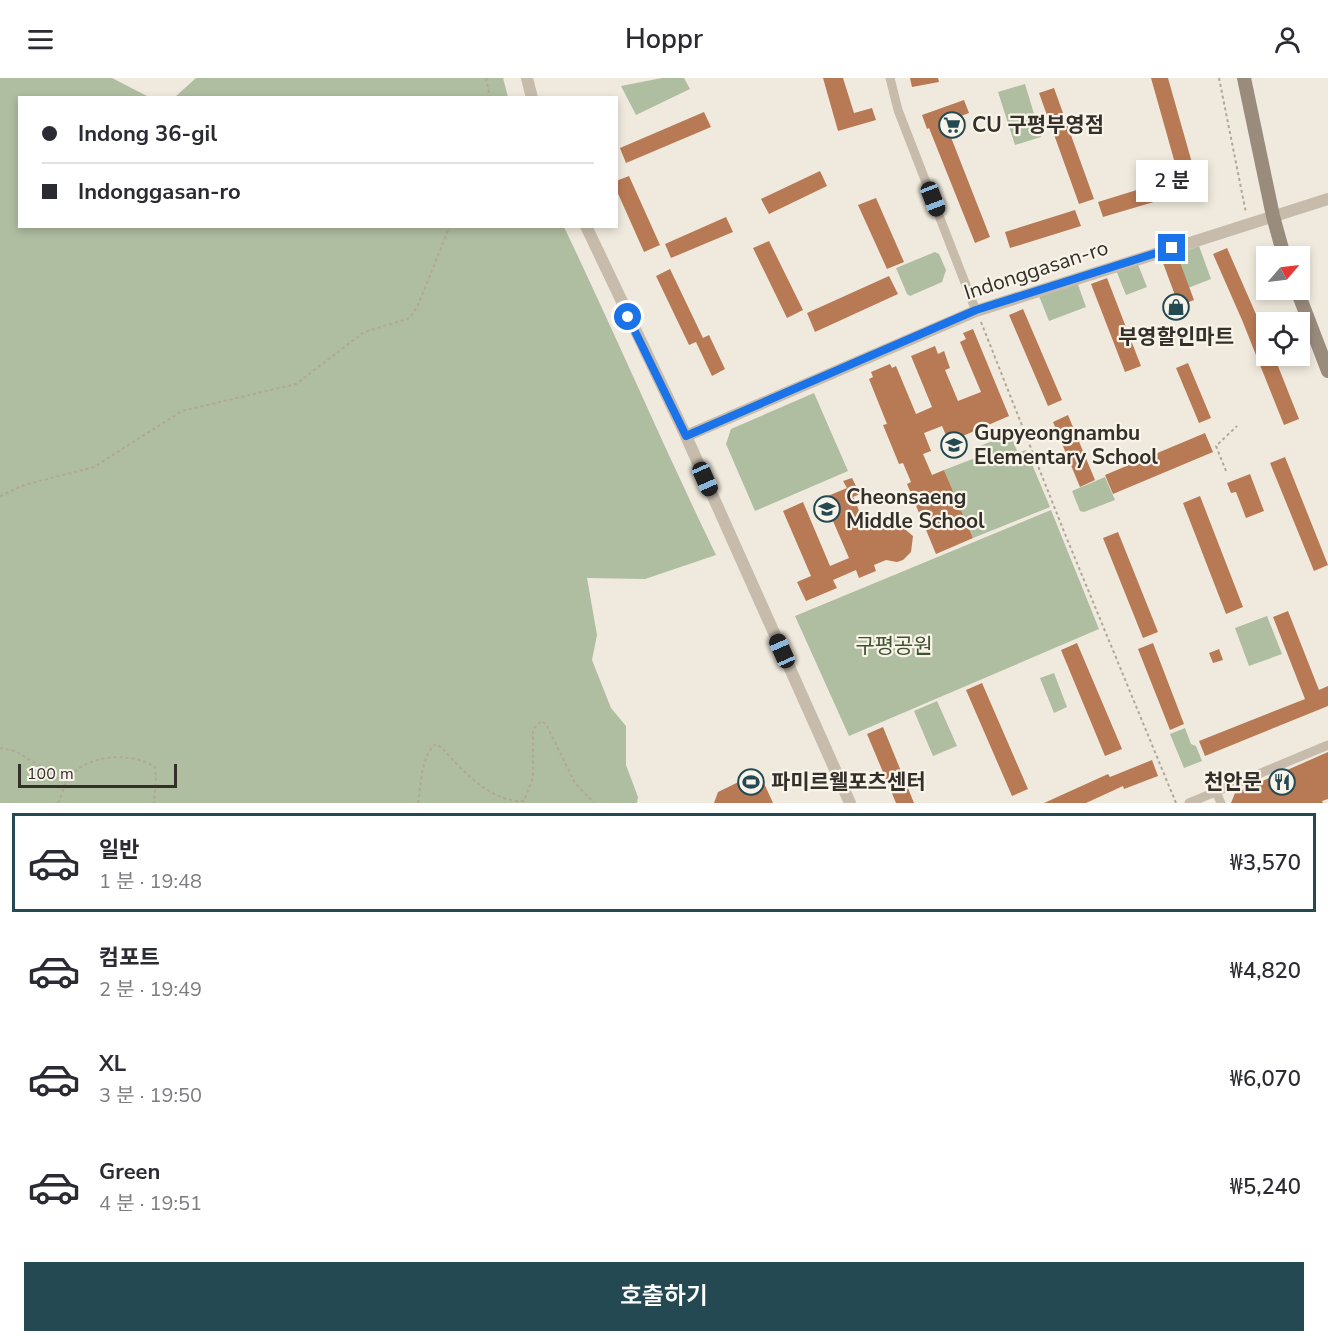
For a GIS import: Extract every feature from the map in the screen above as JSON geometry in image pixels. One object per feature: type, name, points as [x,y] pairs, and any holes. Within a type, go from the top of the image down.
[{"type":"main road","points":[[1244,78],[1281,246]]},
{"type":"main road","points":[[1301,300],[1328,371]]},
{"type":"street","points":[[527,78],[532,96]]},
{"type":"street","points":[[890,78],[898,110],[976,310]]},
{"type":"street","name":"Indonggasan-ro","points":[[686,436],[976,310],[1328,199]]},
{"type":"street","points":[[587,228],[686,436],[850,803]]},
{"type":"street","points":[[1189,803],[1328,745]]},
{"type":"street","points":[[1216,792],[1221,803]]},
{"type":"path","points":[[486,78],[490,96]]},
{"type":"path","points":[[1219,78],[1248,224]]},
{"type":"path","points":[[0,496],[24,484],[94,467],[182,411],[296,384],[364,333],[410,318],[418,305],[449,228]]},
{"type":"path","points":[[976,310],[1176,803]]},
{"type":"path","points":[[1226,471],[1216,446],[1238,426]]},
{"type":"path","points":[[418,803],[427,758],[436,744],[483,793],[515,802],[524,801],[533,777],[533,729],[541,721],[546,724],[575,783],[594,803]]},
{"type":"path","points":[[0,748],[15,751],[66,782]]},
{"type":"path","points":[[58,803],[66,782],[79,767],[106,757],[150,764],[156,771],[154,803]]},
{"type":"green space","points":[[0,78],[112,78],[147,96],[18,96],[18,228],[564,228],[716,555],[645,579],[587,578],[597,635],[592,660],[611,708],[626,726],[626,765],[638,797],[637,803],[0,803]]},
{"type":"green space","points":[[196,78],[503,78],[508,96],[176,96]]},
{"type":"green space","points":[[662,78],[684,78],[690,89],[636,115],[621,86]]},
{"type":"green space","points":[[1025,84],[1041,137],[1015,145],[998,92]]},
{"type":"green space","points":[[1199,246],[1211,279],[1188,288],[1175,255]]},
{"type":"green space","points":[[935,252],[939,254],[946,270],[942,282],[910,296],[896,268]]},
{"type":"green space","points":[[1137,262],[1147,287],[1126,295],[1116,270]]},
{"type":"green space","points":[[1077,282],[1086,307],[1049,321],[1039,296]]},
{"type":"green space","points":[[814,393],[848,471],[755,511],[726,444],[731,429]]},
{"type":"green space","points":[[1010,434],[1018,453],[1026,450],[1050,507],[973,538],[944,470],[983,455],[980,446]]},
{"type":"green space","points":[[1105,477],[1115,500],[1084,512],[1080,511],[1072,491]]},
{"type":"green space","name":"구평공원","points":[[1051,510],[1099,629],[849,736],[795,616]]},
{"type":"green space","points":[[1267,616],[1282,654],[1249,666],[1235,628]]},
{"type":"green space","points":[[1054,673],[1067,707],[1054,713],[1040,678]]},
{"type":"green space","points":[[937,701],[957,746],[933,756],[914,711]]},
{"type":"green space","points":[[1185,728],[1191,744],[1196,746],[1202,761],[1184,768],[1170,734]]},
{"type":"building","points":[[823,78],[843,78],[854,113],[872,108],[876,120],[838,131]]},
{"type":"building","points":[[910,78],[938,78],[939,82],[912,87]]},
{"type":"building","points":[[1151,78],[1168,78],[1194,170],[1178,174]]},
{"type":"building","points":[[1054,88],[1094,199],[1079,204],[1039,93]]},
{"type":"building","points":[[964,100],[969,113],[945,122],[990,237],[975,243],[922,115]]},
{"type":"building","points":[[704,112],[711,127],[626,163],[620,148]]},
{"type":"building","points":[[820,171],[827,186],[769,214],[761,199]]},
{"type":"building","points":[[629,176],[660,245],[644,252],[618,194],[618,180]]},
{"type":"building","points":[[1169,180],[1174,196],[1103,217],[1098,202]]},
{"type":"building","points":[[876,198],[904,262],[887,269],[858,205]]},
{"type":"building","points":[[1075,210],[1081,226],[1010,248],[1005,232]]},
{"type":"building","points":[[726,217],[733,232],[671,258],[665,244]]},
{"type":"building","points":[[769,241],[803,310],[787,318],[753,248]]},
{"type":"building","points":[[1227,248],[1256,314],[1256,355],[1242,320],[1213,254]]},
{"type":"building","points":[[1178,257],[1194,300],[1179,306],[1163,263]]},
{"type":"building","points":[[670,269],[703,338],[709,335],[725,369],[712,376],[696,342],[689,345],[656,276]]},
{"type":"building","points":[[889,276],[898,294],[815,332],[807,313]]},
{"type":"building","points":[[1107,278],[1141,366],[1125,372],[1091,284]]},
{"type":"building","points":[[1023,309],[1062,400],[1048,406],[1009,315]]},
{"type":"building","points":[[973,329],[1009,416],[949,442],[942,426],[924,433],[931,451],[923,454],[932,475],[944,470],[973,538],[936,554],[907,484],[911,482],[903,463],[899,464],[883,425],[887,424],[869,379],[873,377],[871,372],[890,364],[892,368],[896,366],[916,414],[932,407],[911,356],[935,346],[938,354],[944,351],[950,368],[945,370],[958,401],[981,392],[960,342],[966,339],[963,333]]},
{"type":"building","points":[[1188,363],[1211,418],[1199,423],[1176,368]]},
{"type":"building","points":[[1260,366],[1278,366],[1299,419],[1284,425]]},
{"type":"building","points":[[1068,415],[1095,480],[1080,487],[1053,422]]},
{"type":"building","points":[[1205,433],[1213,452],[1113,494],[1105,475]]},
{"type":"building","points":[[1285,457],[1328,565],[1314,571],[1270,463]]},
{"type":"building","points":[[1250,474],[1264,511],[1246,518],[1236,492],[1231,493],[1227,483]]},
{"type":"building","points":[[852,478],[860,494],[853,497],[866,526],[873,523],[875,528],[883,525],[901,526],[913,536],[911,552],[903,560],[897,562],[886,560],[874,565],[876,571],[859,578],[856,570],[833,580],[837,588],[806,601],[797,582],[811,576],[783,511],[803,502],[830,566],[849,558],[823,498],[847,488],[843,481]]},
{"type":"building","points":[[1200,496],[1243,607],[1226,614],[1183,503]]},
{"type":"building","points":[[1118,532],[1158,632],[1143,638],[1103,538]]},
{"type":"building","points":[[1288,611],[1319,690],[1328,686],[1328,706],[1205,756],[1199,741],[1305,699],[1273,617]]},
{"type":"building","points":[[1077,643],[1122,749],[1105,756],[1061,650]]},
{"type":"building","points":[[1153,643],[1184,724],[1170,730],[1138,649]]},
{"type":"building","points":[[1219,649],[1223,660],[1213,663],[1209,653]]},
{"type":"building","points":[[982,683],[1028,789],[1012,796],[966,690]]},
{"type":"building","points":[[883,727],[914,803],[896,803],[867,734]]},
{"type":"building","points":[[1328,752],[1328,799],[1322,801],[1323,803],[1231,803],[1235,793]]},
{"type":"building","points":[[1152,760],[1158,776],[1124,789],[1123,786],[1086,803],[1044,803],[1108,774],[1110,777]]},
{"type":"building","name":"파미르웰포츠센터","points":[[759,772],[773,803],[714,803],[718,792]]},
{"type":"place","name":"CU 구평부영점","points":[[952,125]]},
{"type":"place","name":"부영할인마트","points":[[1176,307]]},
{"type":"place","name":"Gupyeongnambu Elementary School","points":[[954,445]]},
{"type":"place","name":"Cheonsaeng Middle School","points":[[827,509]]},
{"type":"place","name":"파미르웰포츠센터","points":[[751,782]]},
{"type":"place","name":"천안문","points":[[1282,782]]},
{"type":"route","points":[[628,317],[686,436],[976,310],[1172,248]]}]
